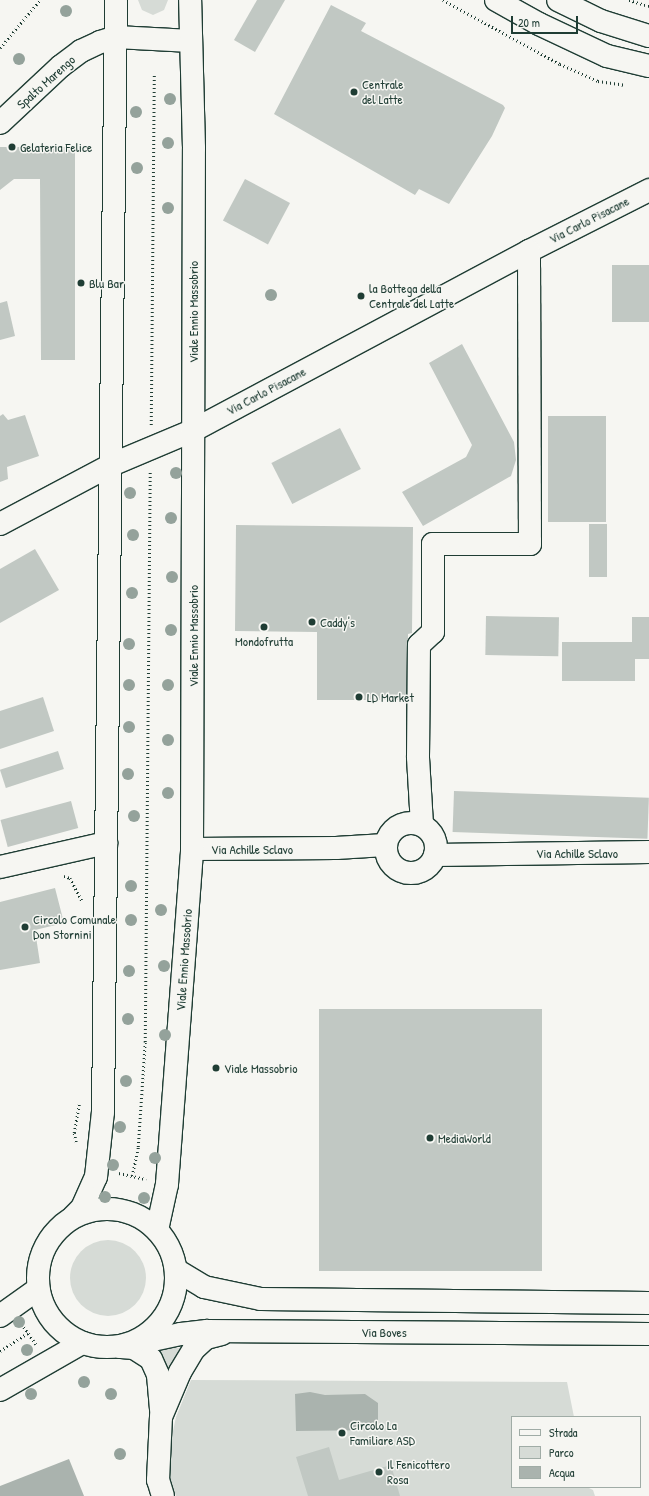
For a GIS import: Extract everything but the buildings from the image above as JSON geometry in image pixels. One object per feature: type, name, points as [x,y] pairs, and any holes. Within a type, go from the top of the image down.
[{"type":"street","points":[[116,0],[103,1112],[97,1169],[90,1195],[73,1217],[56,1230],[44,1247],[38,1268],[38,1289],[46,1312],[62,1331],[82,1343],[101,1348],[120,1347],[142,1351],[155,1366],[158,1375],[161,1417],[158,1480],[163,1496]]},
{"type":"street","points":[[190,0],[191,41]]},
{"type":"street","points":[[496,0],[539,24],[607,56],[649,66]]},
{"type":"street","points":[[558,0],[601,21],[649,36]]},
{"type":"street","name":"Spalto Marengo","points":[[0,123],[81,51],[116,37],[191,41]]},
{"type":"street","name":"Viale Ennio Massobrio","points":[[157,1230],[167,1184],[192,849],[194,148],[191,41]]},
{"type":"street","name":"Via Carlo Pisacane","points":[[0,524],[111,465],[192,431],[529,251],[649,190]]},
{"type":"street","points":[[412,824],[418,757],[419,645],[433,632],[433,544],[530,544],[529,251]]},
{"type":"street","points":[[412,824],[432,834],[436,851],[426,868],[411,873],[395,868],[386,850],[391,831],[412,824]]},
{"type":"street","points":[[0,867],[106,843]]},
{"type":"street","name":"Via Achille Sclavo","points":[[192,849],[336,848],[386,850]]},
{"type":"street","name":"Via Achille Sclavo","points":[[436,851],[504,853],[649,852]]},
{"type":"street","points":[[73,1217],[94,1209],[117,1209],[139,1216],[157,1230],[170,1248],[176,1270],[172,1302],[165,1317],[153,1330],[138,1341],[120,1347]]},
{"type":"street","points":[[176,1270],[204,1287],[265,1300],[649,1303]]},
{"type":"street","points":[[6,1312],[38,1289]]},
{"type":"street","points":[[161,1417],[180,1372],[194,1349],[206,1338],[231,1331]]},
{"type":"street","name":"Via Boves","points":[[120,1347],[181,1334],[231,1331],[649,1334]]},
{"type":"street","points":[[0,1390],[82,1343]]},
{"type":"path","points":[[0,48],[40,0]]},
{"type":"path","points":[[629,0],[649,6]]},
{"type":"path","points":[[132,1176],[138,1147],[145,1042],[154,74]]},
{"type":"path","points":[[61,876],[70,878],[83,903],[83,911]]},
{"type":"path","points":[[76,1146],[74,1133],[80,1101]]},
{"type":"path","points":[[97,1169],[167,1184]]},
{"type":"path","points":[[6,1312],[28,1333],[48,1362]]},
{"type":"path","points":[[0,1351],[28,1333]]},
{"type":"green space","points":[[138,0],[168,0],[164,10],[153,15],[142,10]]},
{"type":"green space","points":[[108,1240],[123,1243],[135,1251],[143,1263],[146,1278],[143,1293],[135,1305],[123,1313],[108,1316],[93,1313],[81,1305],[73,1293],[70,1278],[73,1263],[81,1251],[93,1243]]},
{"type":"green space","points":[[155,1348],[188,1348],[169,1380]]},
{"type":"green space","name":"Circolo La Familiare ASD","points":[[191,1380],[567,1382],[574,1416],[511,1416],[511,1488],[589,1488],[593,1490],[595,1496],[176,1496],[169,1474],[169,1450],[176,1417]]},
{"type":"water","points":[[310,1392],[325,1395],[365,1394],[378,1403],[378,1427],[376,1430],[296,1431],[295,1394]]},
{"type":"water","points":[[69,1459],[84,1496],[0,1496],[0,1486]]},
{"type":"place","name":"Centrale del Latte","points":[[354,92]]},
{"type":"place","name":"Gelateria Felice","points":[[12,147]]},
{"type":"place","name":"Blu Bar","points":[[81,283]]},
{"type":"place","name":"la Bottega della Centrale del Latte","points":[[361,296]]},
{"type":"place","name":"Caddy's","points":[[312,622]]},
{"type":"place","name":"Mondofrutta","points":[[264,627]]},
{"type":"place","name":"LD Market","points":[[359,697]]},
{"type":"place","name":"Circolo Comunale Don Stornini","points":[[25,927]]},
{"type":"place","name":"Viale Massobrio","points":[[216,1068]]},
{"type":"place","name":"MediaWorld","points":[[430,1138]]},
{"type":"place","name":"Circolo La Familiare ASD","points":[[342,1433]]},
{"type":"place","name":"Il Fenicottero Rosa","points":[[379,1472]]}]
